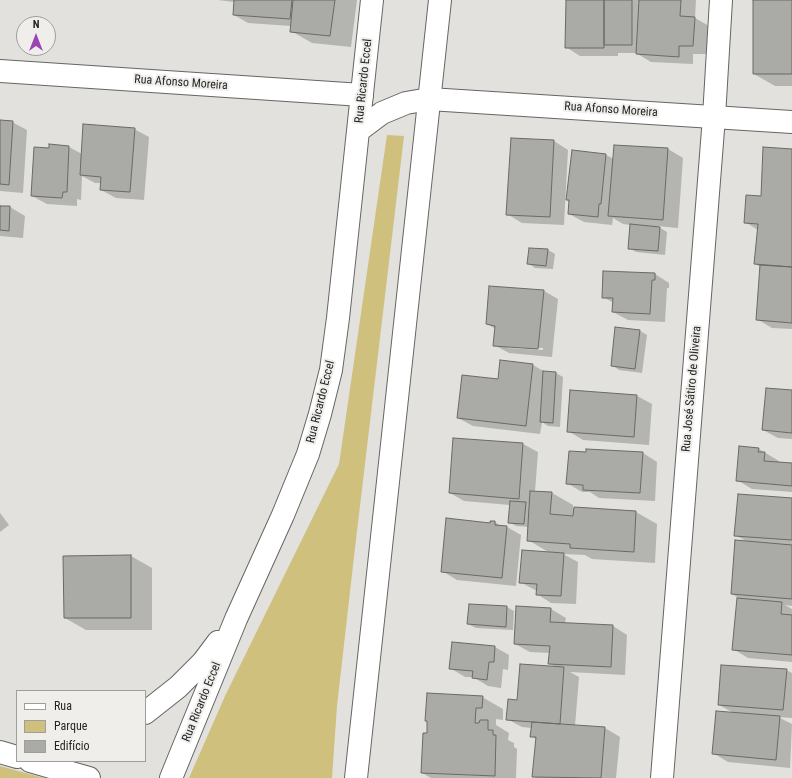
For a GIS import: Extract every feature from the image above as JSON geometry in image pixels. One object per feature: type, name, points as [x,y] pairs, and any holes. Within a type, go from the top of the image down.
[{"type":"main road","name":"Rua Ricardo Eccel","points":[[171,778],[236,619],[283,515],[308,454],[331,370],[338,318],[372,0]]},
{"type":"main road","points":[[356,778],[440,0]]},
{"type":"main road","name":"Rua José Sátiro de Oliveira","points":[[662,778],[714,117],[721,0]]},
{"type":"main road","name":"Rua Afonso Moreira","points":[[0,71],[362,95]]},
{"type":"main road","name":"Rua Afonso Moreira","points":[[358,131],[382,113],[406,103],[429,99],[792,122]]},
{"type":"main road","points":[[146,712],[178,687],[203,662],[236,619]]},
{"type":"main road","points":[[33,762],[89,778]]},
{"type":"green space","points":[[387,135],[404,136],[337,706],[332,778],[189,778],[225,696],[339,464]]},
{"type":"green space","points":[[0,766],[44,778],[0,778]]},
{"type":"building","points":[[234,0],[292,0],[290,19],[233,15]]},
{"type":"building","points":[[293,0],[335,0],[330,36],[290,32]]},
{"type":"building","points":[[566,0],[604,0],[604,48],[565,48]]},
{"type":"building","points":[[604,0],[632,0],[632,45],[604,45]]},
{"type":"building","points":[[639,0],[681,0],[680,16],[695,17],[693,46],[679,46],[679,57],[636,54]]},
{"type":"building","points":[[753,0],[792,0],[792,74],[753,74]]},
{"type":"building","points":[[0,120],[13,121],[9,185],[0,184]]},
{"type":"building","points":[[83,124],[135,128],[130,192],[100,190],[101,177],[80,175]]},
{"type":"building","points":[[511,138],[554,140],[550,217],[506,215]]},
{"type":"building","points":[[49,144],[69,146],[67,192],[63,192],[62,198],[31,196],[34,147],[49,148]]},
{"type":"building","points":[[614,145],[668,148],[663,220],[608,216]]},
{"type":"building","points":[[763,147],[792,149],[792,267],[754,264],[758,224],[744,223],[746,195],[761,196]]},
{"type":"building","points":[[572,150],[606,154],[601,204],[599,204],[598,217],[568,214],[569,200],[566,200]]},
{"type":"building","points":[[0,206],[10,206],[9,231],[0,230]]},
{"type":"building","points":[[630,224],[660,227],[658,251],[628,249]]},
{"type":"building","points":[[529,248],[548,249],[546,266],[527,264]]},
{"type":"building","points":[[760,265],[792,267],[792,323],[756,320]]},
{"type":"building","points":[[603,271],[655,273],[655,280],[652,280],[650,314],[612,312],[613,298],[602,298]]},
{"type":"building","points":[[489,286],[544,290],[538,349],[493,346],[495,326],[486,324]]},
{"type":"building","points":[[615,327],[640,330],[635,369],[611,366]]},
{"type":"building","points":[[500,360],[533,364],[526,426],[457,418],[462,375],[498,379]]},
{"type":"building","points":[[543,371],[556,372],[553,423],[540,422]]},
{"type":"building","points":[[766,388],[792,390],[792,433],[762,430]]},
{"type":"building","points":[[570,390],[637,395],[634,437],[567,432]]},
{"type":"building","points":[[453,438],[523,443],[519,499],[449,493]]},
{"type":"building","points":[[739,446],[759,448],[758,452],[765,452],[764,461],[792,463],[792,486],[736,481]]},
{"type":"building","points":[[586,449],[643,452],[640,493],[583,490],[583,485],[566,484],[569,451],[586,452]]},
{"type":"building","points":[[530,491],[552,492],[550,514],[573,516],[574,507],[636,511],[634,552],[570,548],[570,544],[527,541]]},
{"type":"building","points":[[738,494],[792,498],[792,540],[734,536]]},
{"type":"building","points":[[510,501],[526,502],[524,524],[508,523]]},
{"type":"building","points":[[446,518],[490,523],[490,521],[495,521],[495,525],[507,526],[502,578],[441,572]]},
{"type":"building","points":[[735,540],[792,545],[792,599],[731,594]]},
{"type":"building","points":[[522,550],[564,553],[561,596],[536,595],[537,584],[519,583]]},
{"type":"building","points":[[131,555],[131,618],[64,618],[63,556]]},
{"type":"building","points":[[737,598],[782,602],[781,614],[792,615],[792,655],[732,650]]},
{"type":"building","points":[[469,604],[507,606],[506,627],[467,624]]},
{"type":"building","points":[[516,606],[551,608],[550,622],[613,625],[611,667],[548,664],[550,646],[514,644]]},
{"type":"building","points":[[452,642],[495,646],[494,662],[489,662],[487,680],[472,678],[473,671],[449,669]]},
{"type":"building","points":[[520,664],[564,667],[560,724],[506,720],[508,699],[517,700]]},
{"type":"building","points":[[721,665],[787,669],[783,710],[718,705]]},
{"type":"building","points":[[427,693],[483,696],[482,708],[476,708],[475,723],[479,723],[480,720],[488,720],[488,730],[493,730],[493,735],[496,735],[495,776],[421,773],[423,733],[427,733],[427,721],[425,721]]},
{"type":"building","points":[[716,711],[780,716],[776,760],[712,754]]},
{"type":"building","points":[[532,722],[605,727],[601,778],[532,777],[536,737],[530,737]]}]
